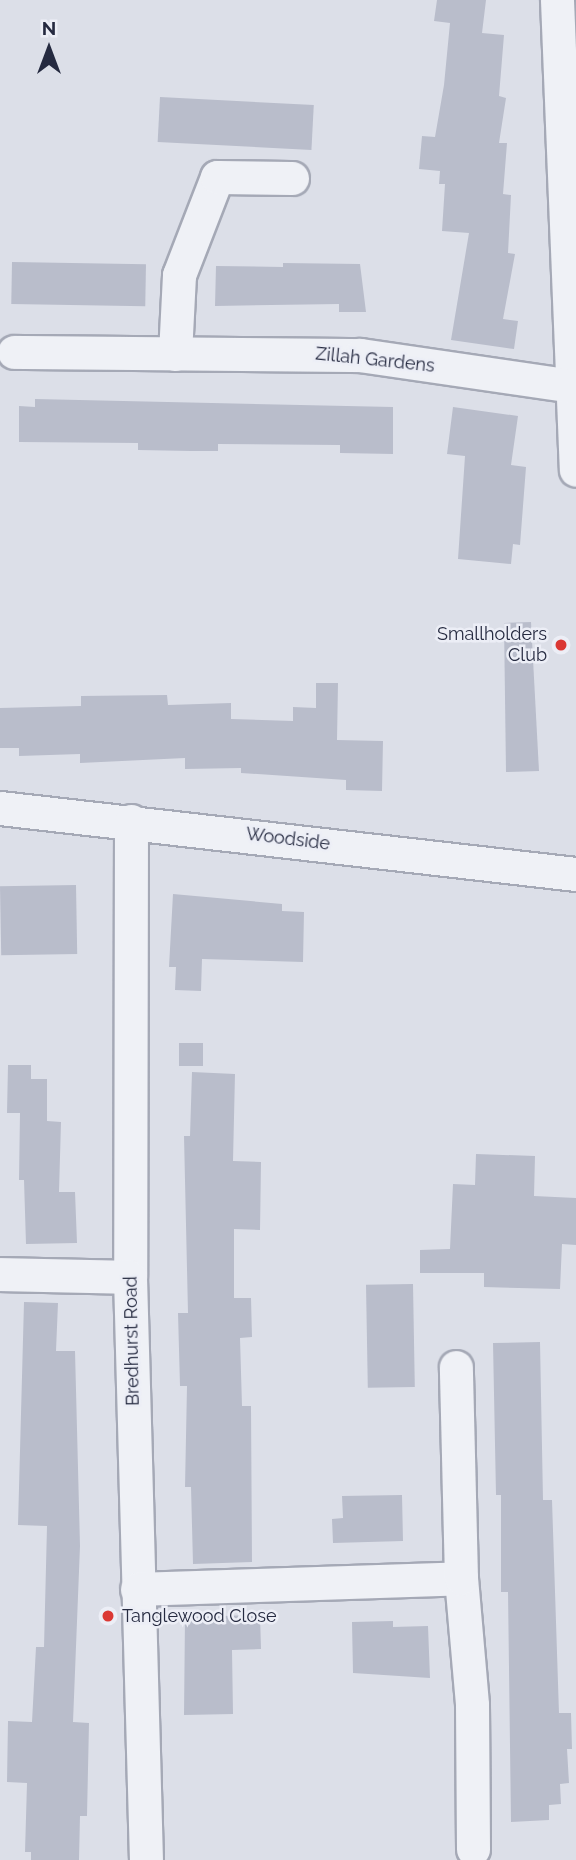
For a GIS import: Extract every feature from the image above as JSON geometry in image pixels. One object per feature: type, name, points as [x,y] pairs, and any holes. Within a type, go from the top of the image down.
[{"type":"street","points":[[557,0],[576,470]]},
{"type":"street","points":[[175,354],[179,275],[217,177],[292,178]]},
{"type":"street","name":"Zillah Gardens","points":[[13,352],[360,355],[572,386]]},
{"type":"street","name":"Woodside","points":[[0,808],[576,874]]},
{"type":"street","name":"Bredhurst Road","points":[[131,821],[130,1277],[146,1860]]},
{"type":"street","points":[[0,1273],[130,1277]]},
{"type":"street","points":[[456,1367],[461,1578],[472,1704],[473,1849]]},
{"type":"street","points":[[137,1589],[461,1578]]},
{"type":"building","points":[[437,0],[486,0],[482,33],[504,35],[499,96],[506,98],[499,143],[507,143],[503,194],[511,195],[508,253],[515,254],[503,319],[518,321],[514,349],[451,340],[469,233],[442,231],[445,184],[439,184],[440,171],[419,169],[422,136],[435,137],[444,85],[450,23],[434,21]]},
{"type":"building","points":[[160,97],[314,105],[311,150],[158,142]]},
{"type":"building","points":[[12,262],[146,264],[145,306],[11,304]]},
{"type":"building","points":[[283,263],[360,264],[366,312],[339,312],[339,304],[215,306],[216,266],[283,267]]},
{"type":"building","points":[[35,399],[393,407],[393,454],[340,453],[340,445],[218,444],[218,451],[191,451],[138,450],[138,443],[19,442],[19,406],[35,407]]},
{"type":"building","points":[[453,407],[518,416],[511,465],[526,467],[520,545],[513,544],[511,564],[458,559],[465,456],[447,454]]},
{"type":"building","points":[[531,622],[539,771],[506,772],[504,623]]},
{"type":"building","points":[[316,683],[338,683],[337,740],[383,741],[382,791],[346,790],[346,780],[241,773],[241,768],[185,769],[185,758],[80,763],[80,754],[19,756],[19,748],[0,748],[0,708],[81,706],[81,696],[167,695],[168,705],[231,703],[231,719],[293,721],[293,707],[316,708]]},
{"type":"building","points":[[76,885],[77,954],[1,955],[0,886]]},
{"type":"building","points":[[173,894],[282,904],[282,911],[304,912],[303,962],[202,959],[201,991],[175,990],[176,967],[169,967]]},
{"type":"building","points":[[179,1043],[203,1043],[203,1066],[179,1066]]},
{"type":"building","points":[[8,1065],[31,1065],[31,1079],[47,1079],[47,1121],[61,1122],[59,1192],[75,1192],[77,1243],[26,1244],[24,1180],[19,1180],[20,1113],[7,1113]]},
{"type":"building","points":[[192,1072],[235,1074],[233,1161],[261,1162],[260,1230],[234,1229],[234,1298],[251,1298],[252,1337],[240,1338],[242,1406],[251,1406],[252,1562],[193,1564],[191,1487],[185,1487],[187,1386],[180,1386],[178,1313],[188,1313],[184,1136],[190,1136]]},
{"type":"building","points":[[476,1154],[535,1156],[534,1196],[576,1198],[576,1245],[562,1244],[560,1289],[484,1287],[484,1273],[420,1273],[420,1250],[450,1249],[453,1184],[475,1185]]},
{"type":"building","points":[[413,1284],[415,1387],[368,1388],[366,1285]]},
{"type":"building","points":[[24,1302],[58,1303],[56,1351],[75,1351],[80,1546],[73,1722],[89,1723],[87,1816],[80,1816],[79,1860],[31,1860],[31,1852],[25,1852],[27,1783],[7,1782],[8,1721],[32,1722],[36,1647],[44,1647],[47,1526],[18,1525]]},
{"type":"building","points":[[540,1342],[543,1500],[552,1500],[559,1713],[571,1713],[572,1749],[567,1749],[569,1783],[560,1784],[561,1804],[549,1805],[549,1820],[511,1822],[508,1592],[501,1592],[501,1495],[496,1495],[493,1343]]},
{"type":"building","points":[[402,1495],[403,1541],[333,1543],[332,1519],[343,1518],[342,1496]]},
{"type":"building","points":[[260,1615],[261,1649],[232,1650],[233,1714],[184,1715],[185,1617]]},
{"type":"building","points":[[393,1621],[393,1627],[428,1626],[430,1678],[353,1673],[352,1622]]},
{"type":"place","name":"Smallholders Club","points":[[561,645]]},
{"type":"place","name":"Tanglewood Close","points":[[108,1616]]}]
